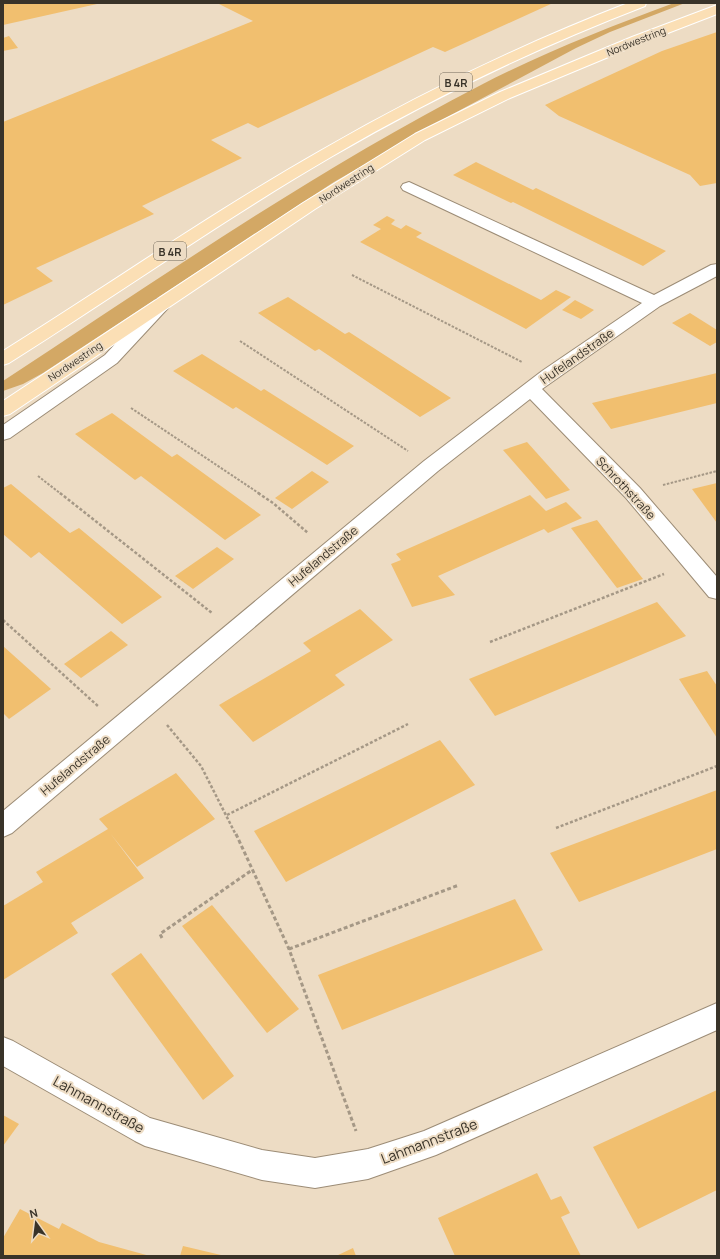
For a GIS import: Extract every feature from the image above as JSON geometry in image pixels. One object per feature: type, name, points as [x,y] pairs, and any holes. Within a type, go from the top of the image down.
[{"type":"main road","name":"B 4R","points":[[3,359],[279,181],[386,119],[433,94],[517,54],[594,20],[640,3]]},
{"type":"main road","name":"Nordwestring","points":[[3,410],[351,179],[454,119],[493,100],[555,74],[717,9]]},
{"type":"street","points":[[409,187],[654,302]]},
{"type":"street","name":"Hufelandstraße","points":[[3,826],[234,630],[431,466],[548,375],[654,302],[717,269]]},
{"type":"street","points":[[3,434],[111,359],[163,303]]},
{"type":"street","name":"Schrothstraße","points":[[531,389],[633,493],[692,564],[717,591]]},
{"type":"street","name":"Lahmannstraße","points":[[3,1051],[145,1131],[262,1165],[315,1173],[368,1164],[426,1145],[717,1016]]},
{"type":"path","points":[[352,275],[548,375]]},
{"type":"path","points":[[240,341],[431,466]]},
{"type":"path","points":[[131,408],[273,503],[329,551]]},
{"type":"path","points":[[633,493],[717,471]]},
{"type":"path","points":[[38,476],[234,630]]},
{"type":"path","points":[[490,642],[692,564]]},
{"type":"path","points":[[3,620],[120,727]]},
{"type":"path","points":[[149,703],[201,766],[227,816],[289,949],[368,1164]]},
{"type":"path","points":[[227,816],[408,724]]},
{"type":"path","points":[[556,828],[717,766]]},
{"type":"path","points":[[162,938],[160,934],[252,870]]},
{"type":"path","points":[[289,949],[459,885]]},
{"type":"shaded area","points":[[674,3],[685,3],[610,32],[576,48],[451,115],[334,182],[43,373],[23,384],[3,391],[3,381],[238,227],[358,153],[419,118],[504,73],[576,41]]},
{"type":"building","points":[[3,3],[97,3],[97,4],[3,25]]},
{"type":"building","points":[[217,3],[553,3],[445,52],[433,47],[258,128],[248,123],[211,140],[242,158],[142,206],[154,214],[36,268],[53,281],[3,305],[3,122],[253,21]]},
{"type":"building","points":[[717,32],[717,183],[700,186],[690,175],[559,116],[545,105],[662,51]]},
{"type":"building","points":[[9,36],[18,48],[3,51],[3,38]]},
{"type":"building","points":[[476,162],[533,190],[536,188],[666,251],[643,266],[513,202],[511,203],[453,175]]},
{"type":"building","points":[[387,216],[395,220],[391,224],[401,229],[406,225],[422,233],[416,237],[541,300],[556,290],[571,297],[526,329],[360,242],[381,229],[373,225]]},
{"type":"building","points":[[288,297],[345,334],[349,332],[451,398],[420,417],[319,349],[315,351],[258,313]]},
{"type":"building","points":[[575,300],[594,310],[581,319],[562,310]]},
{"type":"building","points":[[690,313],[717,330],[717,342],[710,346],[672,323]]},
{"type":"building","points":[[202,354],[261,391],[264,389],[354,446],[327,465],[236,407],[233,409],[173,371]]},
{"type":"building","points":[[717,373],[717,403],[611,429],[592,403]]},
{"type":"building","points":[[112,413],[172,457],[177,454],[261,515],[225,540],[141,476],[135,480],[75,434]]},
{"type":"building","points":[[527,442],[570,490],[546,499],[503,450]]},
{"type":"building","points":[[312,471],[329,482],[292,509],[275,498]]},
{"type":"building","points":[[717,483],[717,523],[692,489]]},
{"type":"building","points":[[11,484],[70,533],[79,528],[162,597],[122,624],[39,552],[31,558],[3,534],[3,488]]},
{"type":"building","points":[[530,495],[546,511],[566,502],[582,518],[548,533],[544,529],[438,576],[455,595],[412,607],[391,564],[401,560],[396,554]]},
{"type":"building","points":[[597,520],[643,579],[617,588],[571,528]]},
{"type":"building","points":[[217,547],[234,559],[193,589],[175,576]]},
{"type":"building","points":[[657,602],[686,636],[495,716],[469,679]]},
{"type":"building","points":[[360,609],[393,640],[335,675],[345,685],[253,742],[219,705],[311,651],[303,643]]},
{"type":"building","points":[[111,631],[128,645],[81,678],[64,664]]},
{"type":"building","points":[[3,646],[51,689],[9,719],[3,713]]},
{"type":"building","points":[[707,671],[717,686],[717,738],[679,679]]},
{"type":"building","points":[[440,740],[475,785],[286,882],[254,831]]},
{"type":"building","points":[[176,773],[215,819],[137,867],[110,833],[144,878],[71,923],[78,933],[3,980],[3,906],[43,882],[36,872],[108,829],[99,819]]},
{"type":"building","points":[[717,790],[717,849],[579,902],[550,853]]},
{"type":"building","points":[[515,899],[543,950],[342,1030],[318,975]]},
{"type":"building","points":[[212,905],[299,1009],[267,1033],[182,926]]},
{"type":"building","points":[[141,953],[234,1076],[203,1100],[111,974]]},
{"type":"building","points":[[717,1090],[717,1190],[638,1229],[593,1147]]},
{"type":"building","points":[[3,1115],[19,1124],[3,1146]]},
{"type":"building","points":[[537,1173],[551,1200],[561,1196],[570,1213],[561,1217],[581,1256],[455,1256],[438,1218]]},
{"type":"building","points":[[20,1209],[59,1229],[62,1223],[99,1242],[150,1256],[3,1256],[3,1238]]},
{"type":"building","points":[[183,1246],[221,1255],[221,1256],[180,1256]]},
{"type":"building","points":[[353,1248],[356,1256],[336,1256]]}]
